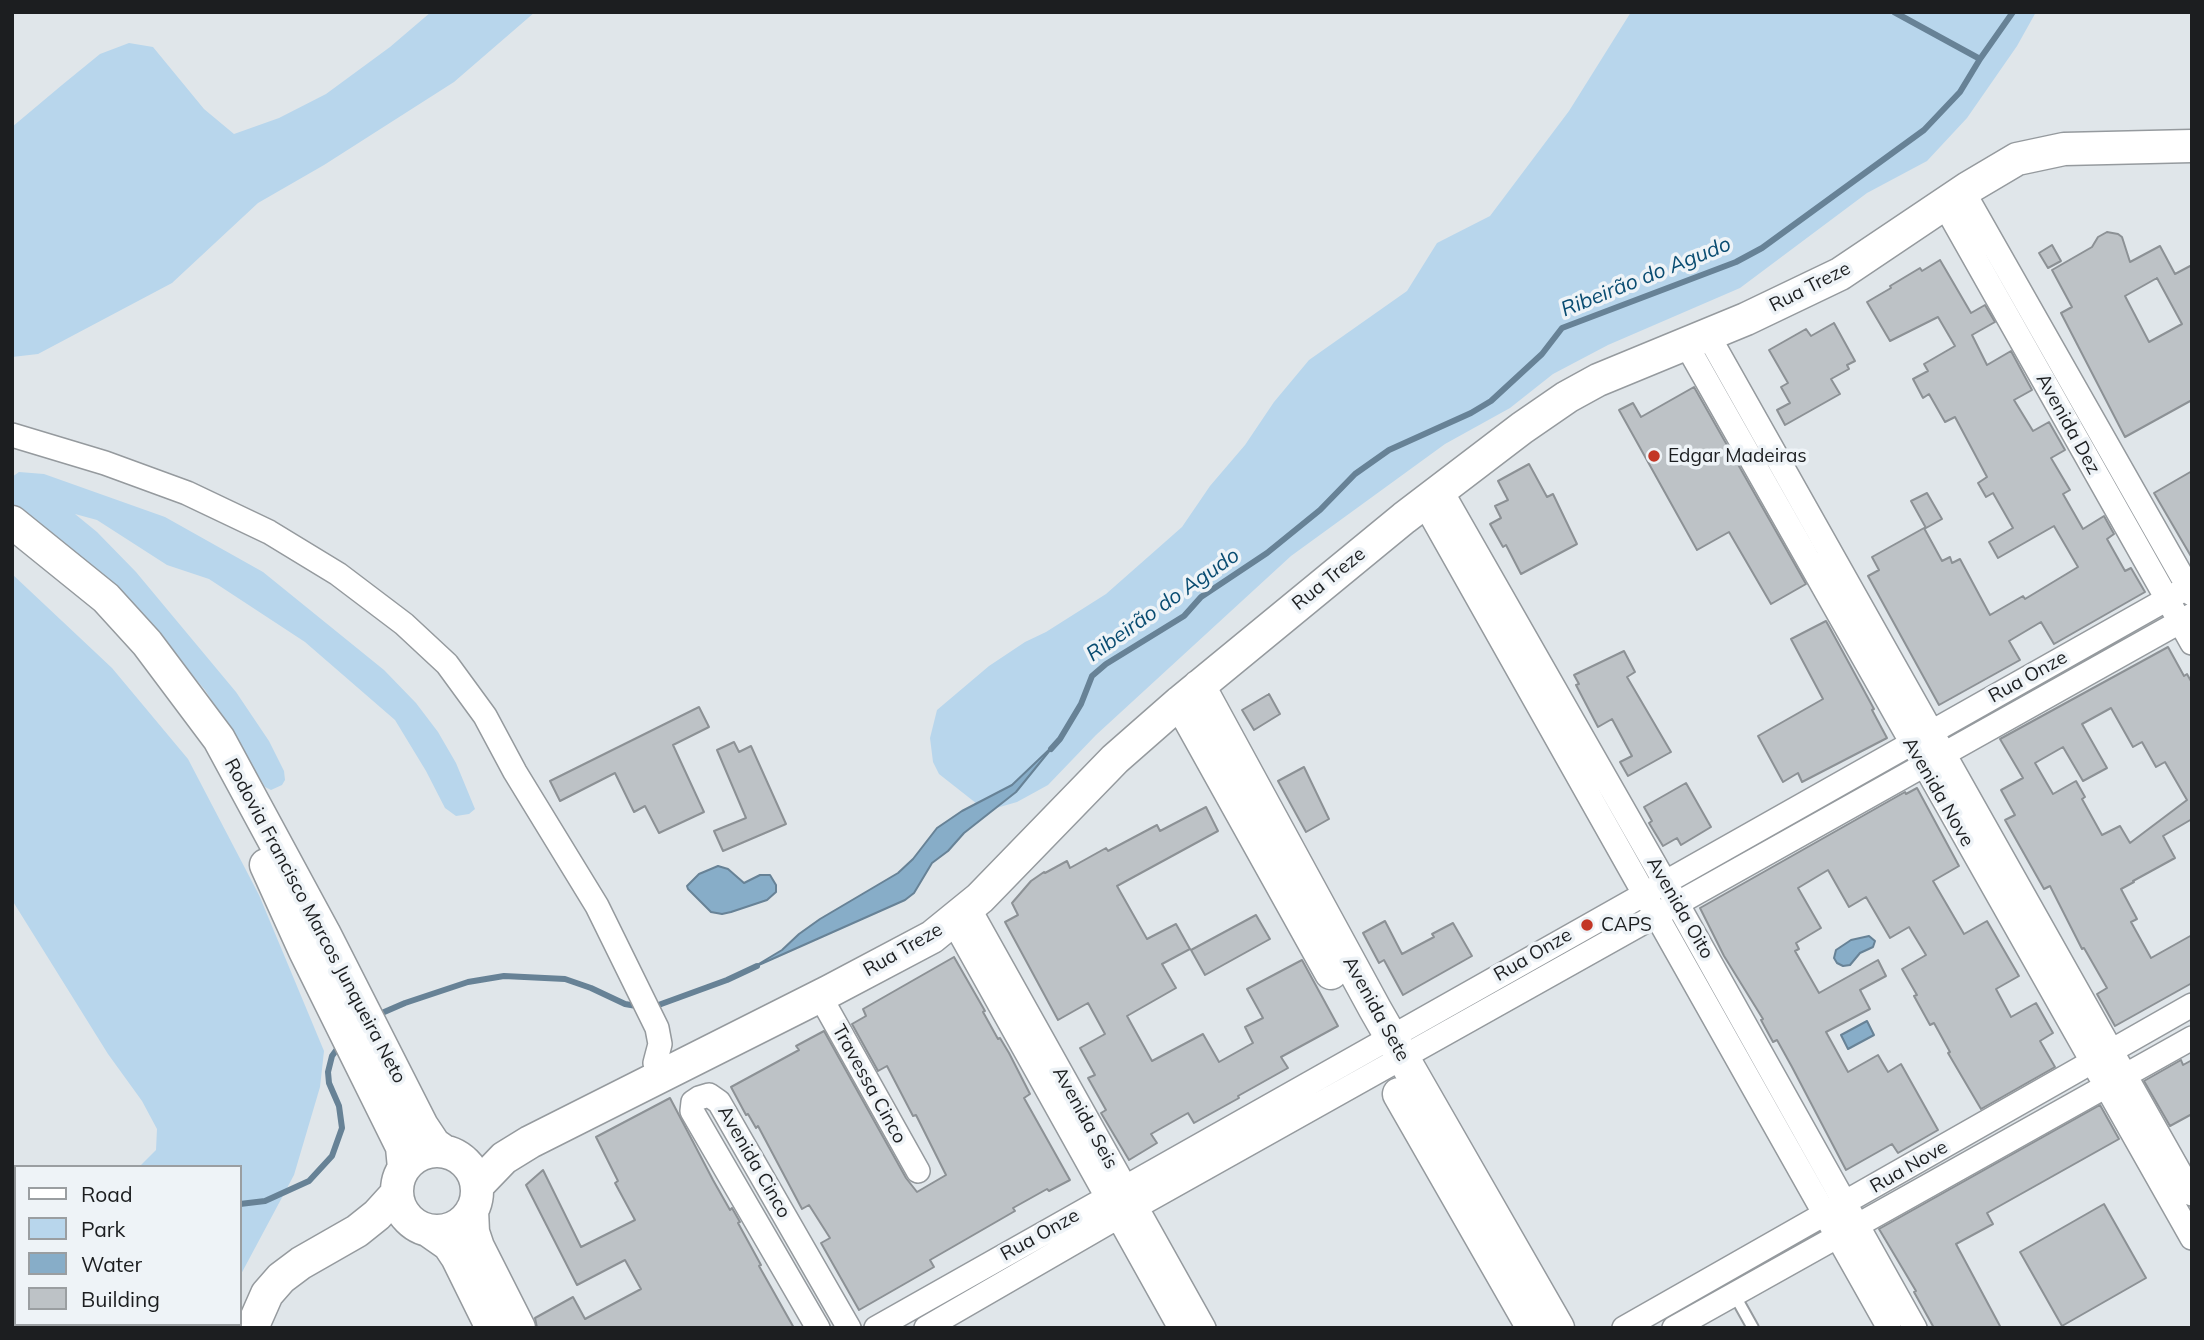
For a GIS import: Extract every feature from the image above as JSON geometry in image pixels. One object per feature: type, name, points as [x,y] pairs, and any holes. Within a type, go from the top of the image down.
[{"type":"street","name":"Rua Treze","points":[[475,1198],[504,1158],[530,1142],[915,947],[961,914],[1115,759],[1189,694],[1433,496],[1567,397],[1598,380],[1697,340],[1840,274],[1953,198],[2017,159],[2078,148],[2192,146]]},
{"type":"street","name":"Avenida Dez","points":[[1953,198],[2190,589]]},
{"type":"street","name":"Avenida Dez","points":[[1953,198],[2166,599],[2186,619],[2192,643]]},
{"type":"street","name":"Avenida Nove","points":[[1697,340],[2102,1057],[2192,1238]]},
{"type":"street","points":[[12,435],[105,463],[187,493],[269,532],[338,574],[404,624],[447,664],[485,716],[515,772],[586,887],[657,1028],[660,1044],[655,1063],[659,1077]]},
{"type":"street","name":"Avenida Oito","points":[[1433,496],[1664,881],[1847,1203],[1848,1230],[1889,1328]]},
{"type":"street","name":"Avenida Oito","points":[[1433,496],[1644,893],[1826,1215],[1848,1230],[1915,1328]]},
{"type":"street","name":"Rodovia Francisco Marcos Junqueira Neto","points":[[12,522],[106,598],[147,643],[183,691],[211,742],[305,951],[345,1002],[396,1104],[428,1136],[450,1153]]},
{"type":"street","name":"Rua Onze","points":[[1388,1052],[1664,881],[2166,599],[2190,589]]},
{"type":"street","name":"Rua Onze","points":[[876,1328],[1121,1202],[1388,1052],[1678,905],[2186,619]]},
{"type":"street","name":"Avenida Sete","points":[[1189,694],[1388,1052],[1533,1328]]},
{"type":"street","name":"Avenida Seis","points":[[961,914],[1121,1202],[1180,1328]]},
{"type":"street","name":"Travessa Cinco","points":[[820,996],[918,1171]]},
{"type":"street","name":"Rua Nove","points":[[1625,1328],[2192,1005]]},
{"type":"street","name":"Rua Nove","points":[[1674,1328],[2192,1038]]},
{"type":"street","name":"Avenida Sete","points":[[1388,1052],[1558,1328]]},
{"type":"street","name":"Avenida Nove","points":[[2115,1081],[2192,1194]]},
{"type":"street","name":"Avenida Cinco","points":[[818,1328],[692,1111],[693,1102],[699,1098],[709,1095],[719,1102],[849,1328]]},
{"type":"street","name":"Rodovia Francisco Marcos Junqueira Neto","points":[[396,1104],[402,1147],[400,1181]]},
{"type":"street","name":"Rua Treze","points":[[450,1153],[500,1150],[530,1142]]},
{"type":"street","points":[[253,1328],[267,1294],[281,1278],[301,1263],[346,1238],[377,1215],[393,1200],[409,1161],[433,1151],[450,1153],[466,1163],[475,1198],[473,1232],[519,1328]]},
{"type":"street","points":[[400,1181],[400,1208],[408,1219],[449,1245],[492,1328]]},
{"type":"street","points":[[346,1238],[403,1224],[443,1231],[456,1227],[462,1223],[475,1198]]},
{"type":"street","name":"Rua Onze","points":[[926,1328],[1121,1202]]},
{"type":"street","name":"Avenida Seis","points":[[1121,1202],[1204,1328]]},
{"type":"lane","points":[[1734,1294],[1753,1328]]},
{"type":"green space","points":[[431,12],[535,12],[454,82],[324,165],[258,203],[172,283],[38,354],[12,357],[12,127],[62,85],[100,54],[129,43],[153,47],[204,109],[234,134],[279,118],[326,94],[390,47]]},
{"type":"green space","points":[[1631,12],[2036,12],[2017,46],[1967,118],[1927,161],[1867,193],[1740,288],[1608,345],[1553,374],[1510,408],[1445,444],[1291,556],[1096,735],[1048,785],[1017,802],[986,811],[939,774],[933,762],[930,738],[937,710],[989,666],[1106,594],[1182,527],[1210,486],[1245,445],[1274,402],[1309,360],[1407,291],[1437,243],[1490,216],[1569,111]]},
{"type":"green space","points":[[19,472],[44,474],[165,517],[263,572],[384,670],[416,703],[438,732],[456,763],[475,809],[469,814],[456,816],[445,808],[395,720],[305,642],[209,579],[167,565],[97,520],[75,514],[97,532],[136,572],[236,692],[269,741],[284,771],[285,780],[282,785],[271,790],[265,787],[205,690],[146,621],[12,504],[12,477]]},
{"type":"green space","points":[[12,574],[112,668],[188,759],[259,895],[324,1051],[320,1087],[294,1175],[242,1272],[242,1165],[141,1165],[156,1150],[157,1129],[142,1101],[108,1054],[12,900]]},
{"type":"green space","points":[[12,1185],[14,1326],[216,1328],[12,1328]]},
{"type":"water","points":[[1055,744],[1016,792],[964,833],[948,851],[932,863],[914,893],[905,900],[752,968],[782,950],[820,919],[898,873],[913,859],[937,828],[962,811],[1012,785]]},
{"type":"water","points":[[718,866],[728,869],[744,883],[760,875],[770,875],[776,885],[776,892],[767,900],[731,912],[711,912],[687,886],[699,874]]},
{"type":"water","points":[[1869,936],[1875,941],[1873,947],[1860,953],[1850,965],[1837,963],[1834,958],[1836,950],[1851,940]]},
{"type":"water","points":[[1867,1021],[1874,1035],[1848,1049],[1841,1035]]},
{"type":"building","points":[[2107,232],[2122,237],[2130,262],[2160,246],[2175,274],[2192,265],[2192,400],[2125,437],[2061,313],[2072,307],[2052,270],[2092,247],[2098,237]],"holes":[[[2157,278],[2182,324],[2149,342],[2125,296]]]},
{"type":"building","points":[[2052,245],[2061,261],[2048,268],[2039,253]]},
{"type":"building","points":[[1940,260],[1971,313],[1985,305],[1995,322],[1972,335],[1987,365],[2011,351],[2032,390],[2014,400],[2033,431],[2049,422],[2065,450],[2051,458],[2070,490],[2063,494],[2083,529],[2104,516],[2114,534],[2107,539],[2125,571],[2131,568],[2145,592],[2054,644],[2041,622],[2009,641],[2020,660],[1939,705],[1868,576],[1879,570],[1872,557],[1924,528],[1942,561],[1950,557],[1952,563],[1960,559],[1990,615],[2023,596],[2025,599],[2078,567],[2054,526],[1998,558],[1989,542],[2013,528],[1993,493],[1986,497],[1978,483],[1987,477],[1955,417],[1945,422],[1929,394],[1923,398],[1913,379],[1928,371],[1924,364],[1955,346],[1938,317],[1890,341],[1867,302],[1920,268],[1922,271]]},
{"type":"building","points":[[1834,323],[1855,361],[1847,365],[1849,369],[1831,379],[1840,394],[1785,425],[1777,410],[1790,403],[1781,387],[1788,383],[1769,350],[1806,329],[1811,336]]},
{"type":"building","points":[[1694,387],[1806,584],[1771,604],[1729,532],[1697,550],[1619,410],[1633,403],[1641,417]]},
{"type":"building","points":[[1529,464],[1547,497],[1553,494],[1577,544],[1521,574],[1506,545],[1503,547],[1490,524],[1501,518],[1495,506],[1508,500],[1498,481]]},
{"type":"building","points":[[2192,471],[2192,558],[2154,493]]},
{"type":"building","points":[[1927,493],[1942,519],[1926,528],[1911,501]]},
{"type":"building","points":[[1826,621],[1887,738],[1802,782],[1798,773],[1783,782],[1758,736],[1823,699],[1791,639]]},
{"type":"building","points":[[2168,647],[2184,676],[2187,674],[2192,683],[2192,819],[2163,836],[2175,858],[2121,889],[2137,919],[2131,922],[2151,958],[2192,935],[2192,983],[2115,1026],[2097,994],[2107,988],[2084,948],[2082,949],[2050,886],[2044,889],[2005,820],[2015,815],[2001,790],[2023,778],[2000,739]],"holes":[[[2111,708],[2133,747],[2142,742],[2156,767],[2165,762],[2187,800],[2130,843],[2120,826],[2102,835],[2082,799],[2085,797],[2076,781],[2053,794],[2035,763],[2063,747],[2083,781],[2107,768],[2082,724]]]},
{"type":"building","points":[[1624,651],[1635,672],[1627,677],[1671,752],[1628,776],[1620,762],[1632,756],[1612,719],[1598,727],[1576,685],[1579,684],[1574,675]]},
{"type":"building","points":[[1269,694],[1280,714],[1254,730],[1242,710]]},
{"type":"building","points":[[699,707],[709,727],[673,745],[704,812],[659,833],[645,806],[634,812],[615,773],[560,801],[550,781]]},
{"type":"building","points":[[734,742],[739,752],[751,746],[786,824],[723,851],[714,831],[746,818],[717,750]]},
{"type":"building","points":[[1304,767],[1329,819],[1306,832],[1278,781]]},
{"type":"building","points":[[1686,783],[1711,827],[1681,845],[1677,838],[1663,846],[1649,823],[1652,821],[1644,807]]},
{"type":"building","points":[[1917,788],[1959,866],[1933,881],[1964,934],[1987,921],[2019,976],[1996,989],[2011,1017],[2036,1003],[2053,1033],[2040,1041],[2055,1067],[1981,1109],[1948,1053],[1950,1052],[1934,1023],[1930,1025],[1902,969],[1926,955],[1909,927],[1890,938],[1866,897],[1849,907],[1828,870],[1798,888],[1821,928],[1796,943],[1799,949],[1795,951],[1819,993],[1878,960],[1886,976],[1860,990],[1870,1009],[1826,1032],[1848,1072],[1878,1055],[1888,1072],[1901,1064],[1938,1130],[1898,1153],[1892,1144],[1846,1170],[1777,1040],[1773,1042],[1761,1020],[1763,1019],[1724,956],[1700,908],[1905,792],[1906,794]]},
{"type":"building","points":[[1206,807],[1218,831],[1117,886],[1147,939],[1176,924],[1190,949],[1162,964],[1176,988],[1127,1016],[1152,1061],[1203,1034],[1219,1062],[1253,1043],[1245,1027],[1263,1018],[1247,989],[1302,960],[1338,1026],[1281,1057],[1288,1068],[1238,1096],[1239,1098],[1194,1123],[1188,1113],[1151,1134],[1157,1143],[1129,1160],[1101,1113],[1106,1110],[1088,1078],[1095,1075],[1080,1048],[1105,1034],[1088,1003],[1058,1020],[1005,922],[1018,915],[1012,903],[1031,881],[1044,872],[1067,861],[1070,868],[1157,825],[1160,831]]},
{"type":"building","points":[[1256,915],[1270,939],[1205,975],[1191,950]]},
{"type":"building","points":[[1385,921],[1402,954],[1453,923],[1472,956],[1403,995],[1384,960],[1379,963],[1363,933]]},
{"type":"building","points":[[954,957],[998,1039],[1000,1038],[1009,1053],[1030,1094],[1024,1098],[1070,1180],[1013,1208],[1015,1211],[930,1260],[934,1267],[859,1310],[821,1243],[830,1238],[809,1205],[802,1209],[758,1126],[756,1128],[748,1114],[746,1115],[731,1087],[799,1050],[796,1046],[824,1031],[906,1178],[917,1192],[946,1175],[916,1115],[913,1116],[887,1066],[878,1071],[852,1024],[866,1016],[863,1009]]},
{"type":"building","points":[[2181,1060],[2183,1065],[2192,1060],[2192,1114],[2170,1126],[2144,1081]]},
{"type":"building","points":[[670,1098],[713,1180],[740,1222],[738,1223],[761,1265],[759,1266],[794,1328],[537,1328],[535,1318],[573,1297],[585,1319],[641,1289],[625,1260],[577,1285],[526,1185],[543,1170],[581,1247],[635,1220],[615,1183],[618,1181],[596,1137]]},
{"type":"building","points":[[2100,1105],[2119,1139],[1987,1213],[1993,1224],[1956,1244],[2001,1328],[1934,1328],[1914,1292],[1916,1291],[1879,1229]]},
{"type":"building","points":[[2104,1204],[2146,1278],[2062,1326],[2020,1252]]},
{"type":"waterway","points":[[1894,12],[1980,59]]},
{"type":"waterway","name":"Ribeirão do Agudo","points":[[1051,749],[1081,704],[1092,676],[1106,664],[1184,616],[1201,597],[1267,553],[1320,510],[1355,474],[1389,450],[1471,413],[1491,401],[1542,354],[1562,328],[1736,262],[1762,248],[1924,130],[1960,92],[2013,12]]},
{"type":"waterway","name":"Ribeirão do Agudo","points":[[653,1007],[757,966]]},
{"type":"waterway","name":"Ribeirão do Agudo","points":[[375,1016],[468,982],[504,976],[565,979],[625,1004],[642,1007]]},
{"type":"waterway","name":"Ribeirão do Agudo","points":[[242,1204],[265,1201],[309,1181],[332,1156],[342,1128],[339,1106],[329,1083],[328,1072],[332,1056],[340,1045]]},
{"type":"place","name":"Edgar Madeiras","points":[[1654,456]]},
{"type":"place","name":"CAPS","points":[[1587,925]]}]
